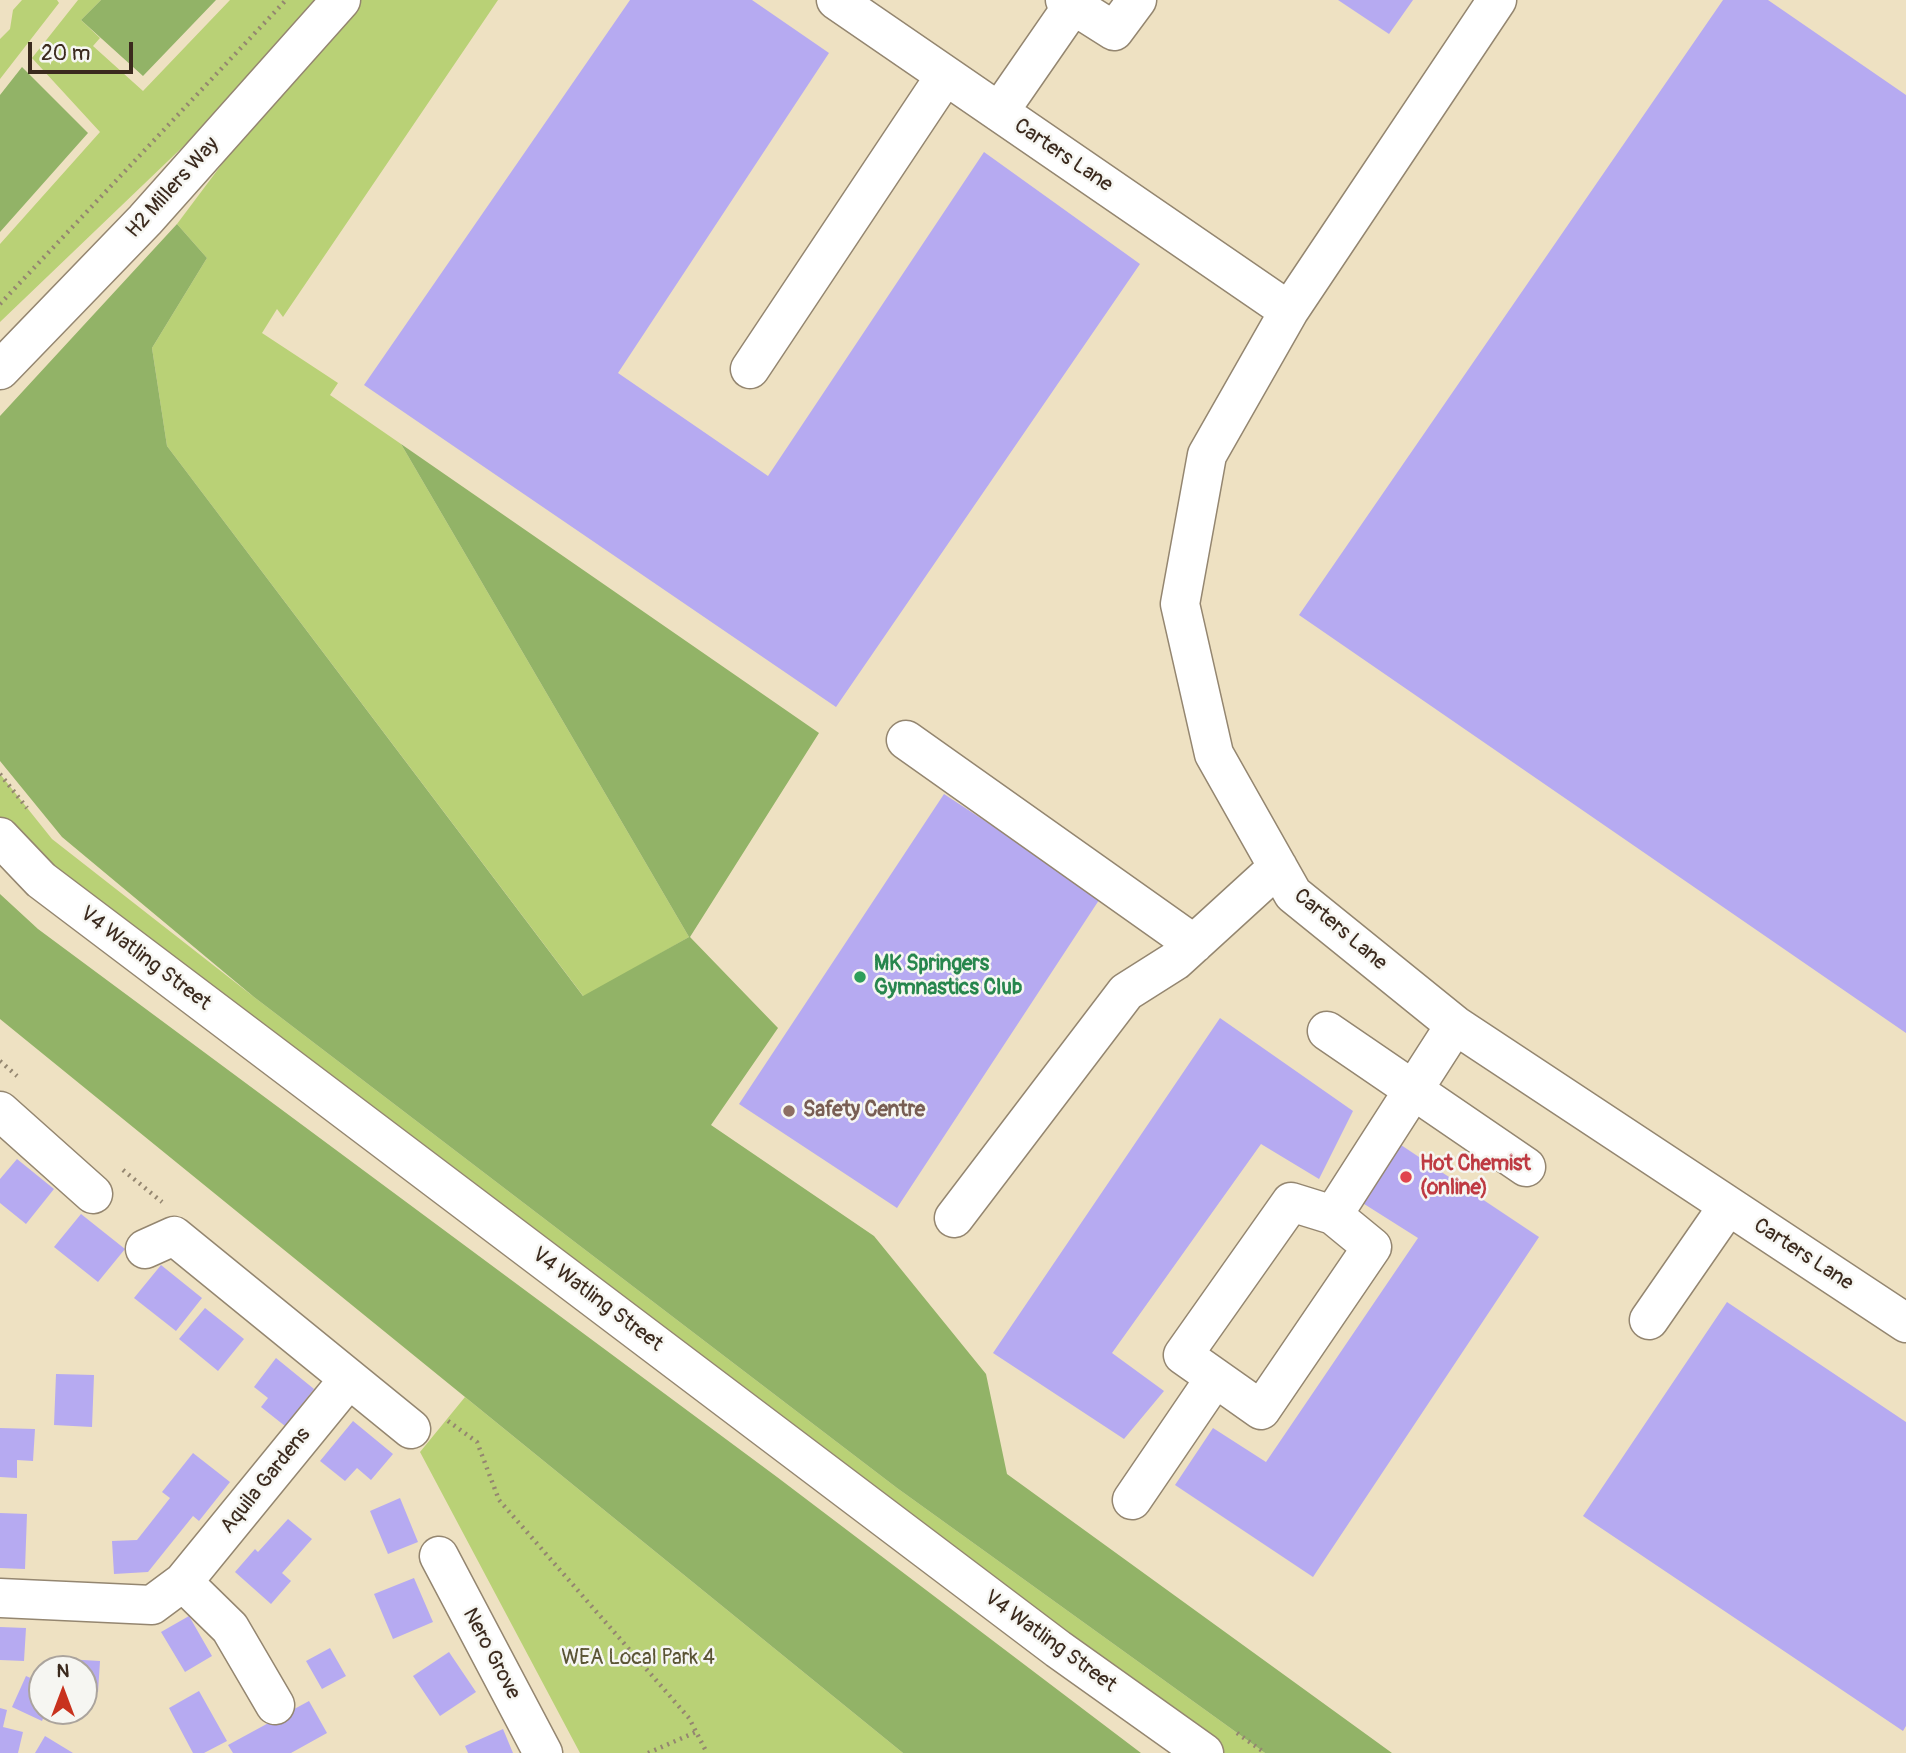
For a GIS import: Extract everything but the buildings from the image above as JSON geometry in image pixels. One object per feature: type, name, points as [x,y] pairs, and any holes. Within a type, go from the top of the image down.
[{"type":"street","name":"H2 Millers Way","points":[[0,370],[145,220],[341,0]]},
{"type":"street","name":"Carters Lane","points":[[836,0],[1289,311]]},
{"type":"street","points":[[999,112],[1069,2],[1114,31],[1137,0]]},
{"type":"street","name":"Carters Lane","points":[[1497,0],[1289,311],[1207,456],[1180,604],[1214,754],[1293,894],[1455,1025],[1906,1323]]},
{"type":"street","points":[[750,369],[946,75]]},
{"type":"street","points":[[906,740],[1194,944]]},
{"type":"street","name":"V4 Watling Street","points":[[0,837],[41,880],[1058,1649],[1204,1753]]},
{"type":"street","points":[[954,1218],[1126,992],[1175,961],[1278,867]]},
{"type":"street","points":[[1333,1215],[1455,1025]]},
{"type":"street","points":[[1327,1031],[1526,1167]]},
{"type":"street","points":[[0,1111],[93,1194]]},
{"type":"street","points":[[1292,1202],[1333,1215],[1372,1247],[1261,1410],[1183,1355],[1292,1202]]},
{"type":"street","points":[[1649,1320],[1728,1206]]},
{"type":"street","points":[[145,1250],[174,1236],[411,1429]]},
{"type":"street","points":[[1132,1500],[1215,1378]]},
{"type":"street","name":"Aquila Gardens","points":[[0,1598],[152,1605],[183,1582],[348,1380]]},
{"type":"street","name":"Nero Grove","points":[[439,1556],[543,1753]]},
{"type":"street","points":[[183,1582],[230,1628],[275,1705]]},
{"type":"path","points":[[0,304],[286,0]]},
{"type":"path","points":[[648,1753],[696,1732]]},
{"type":"green space","points":[[22,0],[57,0],[59,3],[0,79],[0,39],[10,29],[13,10]]},
{"type":"green space","points":[[78,0],[101,0],[81,20],[100,38],[93,46],[143,91],[230,0],[336,0],[0,322],[0,244],[100,132],[32,58]]},
{"type":"green space","points":[[101,0],[216,0],[143,76],[81,20]]},
{"type":"green space","points":[[345,0],[498,0],[283,317],[277,309],[262,333],[338,383],[330,395],[401,444],[689,937],[584,997],[167,446],[152,348],[207,258],[177,224]]},
{"type":"green space","points":[[22,67],[88,133],[0,232],[0,95]]},
{"type":"green space","points":[[177,224],[207,258],[152,348],[167,446],[583,996],[689,937],[401,444],[819,733],[690,937],[778,1028],[711,1125],[874,1236],[986,1374],[1007,1474],[1392,1753],[1265,1753],[897,1488],[254,997],[62,837],[0,761],[0,416]]},
{"type":"green space","points":[[0,774],[52,839],[254,997],[897,1488],[1265,1753],[1204,1753],[0,837]]},
{"type":"green space","points":[[0,894],[38,929],[777,1477],[1141,1753],[903,1753],[0,1019]]},
{"type":"green space","name":"WEA Local Park 4","points":[[465,1397],[903,1753],[580,1753],[420,1452]]},
{"type":"place","name":"MK Springers Gymnastics Club","points":[[860,977]]},
{"type":"place","name":"Safety Centre","points":[[789,1111]]},
{"type":"place","name":"Hot Chemist (online)","points":[[1406,1177]]}]
